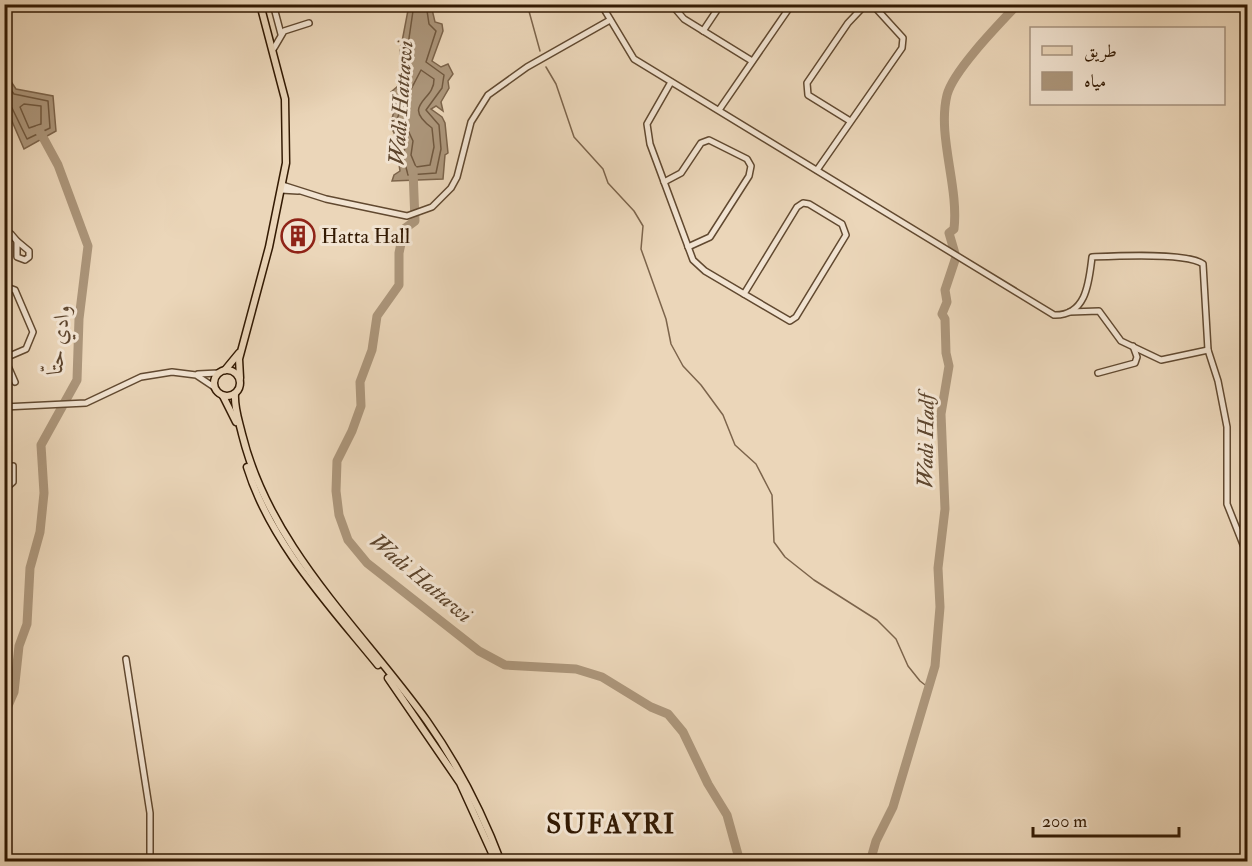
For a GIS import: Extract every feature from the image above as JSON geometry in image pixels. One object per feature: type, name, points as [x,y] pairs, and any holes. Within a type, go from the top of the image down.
[{"type":"main road","points":[[261,4],[274,48],[285,99],[286,163],[282,188],[242,347],[240,387],[235,394],[236,410],[252,468],[278,522],[310,571],[443,745],[465,781],[501,861]]},
{"type":"main road","points":[[242,347],[222,371],[214,387],[223,396],[234,418],[252,480],[270,518],[314,585],[388,678],[447,761],[466,794],[496,861]]},
{"type":"main road","points":[[222,371],[234,372],[240,378]]},
{"type":"main road","points":[[223,396],[235,394]]},
{"type":"street","points":[[273,4],[281,34],[274,48]]},
{"type":"street","points":[[601,4],[634,58],[1054,315],[1084,309],[1099,311],[1108,319],[1119,339],[1165,360],[1208,350]]},
{"type":"street","points":[[671,4],[684,19],[752,61]]},
{"type":"street","points":[[703,31],[721,4]]},
{"type":"street","points":[[719,110],[792,4]]},
{"type":"street","points":[[850,121],[808,94],[806,89],[807,83],[848,23],[866,4]]},
{"type":"street","points":[[818,170],[903,42],[898,31],[872,4]]},
{"type":"street","points":[[282,188],[406,216],[432,207],[451,188],[457,177],[471,122],[488,95],[527,67],[610,20]]},
{"type":"street","points":[[281,34],[309,23]]},
{"type":"street","points":[[671,82],[647,124],[650,144],[696,264],[744,294],[788,320],[795,319],[845,240],[845,227],[809,204],[799,205],[744,294]]},
{"type":"street","points":[[664,182],[681,173],[701,143],[709,140],[747,159],[751,166],[749,176],[710,237],[688,247]]},
{"type":"street","points":[[4,235],[11,234],[17,240]]},
{"type":"street","points":[[1068,312],[1085,296],[1092,257],[1137,255],[1195,259],[1204,267],[1208,350],[1225,409],[1227,504],[1248,557]]},
{"type":"street","points":[[4,286],[15,290],[33,332],[26,349],[5,358],[15,382]]},
{"type":"street","points":[[1098,373],[1135,363],[1137,357],[1133,346]]},
{"type":"street","points":[[4,407],[52,407],[79,404],[96,400],[153,374],[172,372],[196,375],[222,371]]},
{"type":"street","points":[[196,375],[214,387]]},
{"type":"street","points":[[4,490],[13,482],[13,466]]},
{"type":"street","points":[[126,659],[150,813],[150,861]]},
{"type":"water","points":[[409,5],[431,5],[435,22],[442,24],[443,31],[432,61],[441,67],[448,64],[453,74],[448,81],[449,88],[441,102],[443,111],[436,106],[431,109],[442,117],[445,123],[448,153],[445,155],[443,179],[392,181],[394,175],[400,171],[397,151],[400,145],[390,125],[396,105],[391,92],[398,86],[398,77],[405,74],[400,52]]},
{"type":"water","points":[[4,71],[16,89],[53,96],[56,131],[24,149],[5,105]]},
{"type":"waterway","points":[[527,4],[540,51]]},
{"type":"waterway","name":"Wadi Hadf","points":[[870,862],[876,841],[893,807],[935,666],[940,607],[938,568],[945,509],[941,414],[949,366],[946,353],[945,319],[942,314],[947,302],[945,290],[956,257],[949,233],[954,229],[955,213],[946,144],[947,95],[967,61],[1018,4]]},
{"type":"waterway","points":[[546,67],[556,84],[574,137],[603,169],[608,183],[634,211],[643,226],[641,249],[666,319],[671,344],[683,366],[701,385],[723,415],[735,445],[756,464],[772,495],[774,542],[785,557],[814,580],[877,620],[896,639],[908,666],[929,688]]},
{"type":"waterway","name":"وادي حتّا","points":[[4,715],[14,692],[19,646],[27,624],[30,568],[40,532],[44,493],[41,445],[77,380],[79,319],[88,246],[58,165],[39,130]]},
{"type":"waterway","name":"Wadi Hattawi","points":[[413,170],[415,221],[404,229],[399,253],[399,285],[377,316],[372,350],[360,382],[361,406],[337,461],[336,491],[339,515],[348,540],[367,563],[479,651],[505,665],[576,669],[602,677],[651,707],[668,714],[683,732],[708,784],[727,815],[740,862]]},
{"type":"place","name":"Hatta Hall","points":[[298,236]]},
{"type":"district","name":"SUFAYRI","points":[[611,824]]}]
